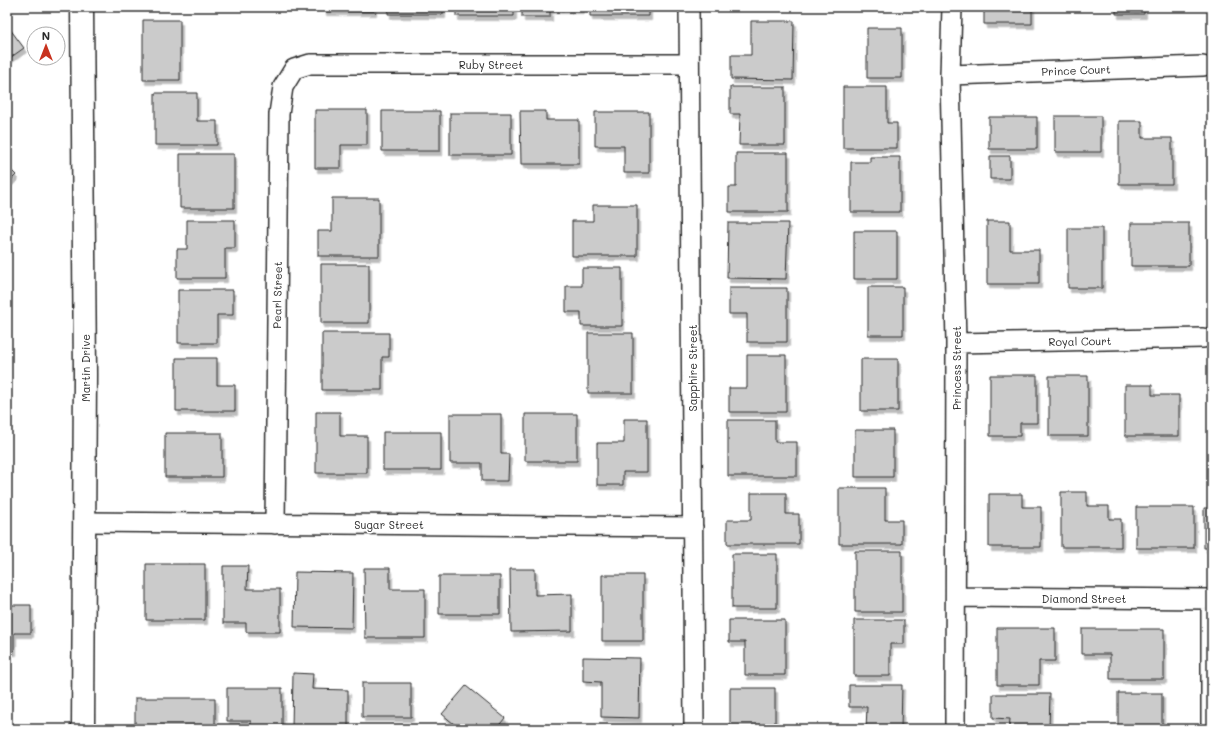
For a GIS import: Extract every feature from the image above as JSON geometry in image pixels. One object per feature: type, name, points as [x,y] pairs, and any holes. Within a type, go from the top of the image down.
[{"type":"street","name":"Martin Drive","points":[[82,7],[85,522],[83,729]]},
{"type":"street","name":"Sapphire Street","points":[[688,7],[694,729]]},
{"type":"street","name":"Princess Street","points":[[952,7],[950,75],[956,343],[955,729]]},
{"type":"street","name":"Ruby Street","points":[[294,69],[310,64],[689,64]]},
{"type":"street","name":"Prince Court","points":[[950,75],[1203,66]]},
{"type":"street","name":"Pearl Street","points":[[275,524],[279,114],[283,87],[294,69]]},
{"type":"street","name":"Royal Court","points":[[956,343],[1204,338]]},
{"type":"street","name":"Sugar Street","points":[[85,522],[693,527]]},
{"type":"street","name":"Diamond Street","points":[[956,597],[1212,599]]},
{"type":"street","points":[[1211,729],[1212,599]]},
{"type":"building","points":[[324,7],[374,7],[374,11],[324,11]]},
{"type":"building","points":[[388,7],[443,7],[443,14],[388,14]]},
{"type":"building","points":[[456,7],[514,7],[514,16],[456,16]]},
{"type":"building","points":[[522,7],[581,7],[581,9],[550,9],[550,17],[522,17]]},
{"type":"building","points":[[590,7],[649,7],[649,16],[590,16]]},
{"type":"building","points":[[984,7],[1032,7],[1032,24],[984,24]]},
{"type":"building","points":[[1116,7],[1144,7],[1144,14],[1116,14]]},
{"type":"building","points":[[143,20],[180,20],[180,80],[143,80]]},
{"type":"building","points":[[751,21],[794,21],[793,80],[731,79],[731,55],[751,55]]},
{"type":"building","points":[[7,25],[24,48],[7,60]]},
{"type":"building","points":[[867,28],[902,28],[902,78],[867,78]]},
{"type":"building","points":[[730,87],[785,87],[785,145],[739,145],[740,114],[730,114]]},
{"type":"building","points":[[843,87],[887,87],[887,123],[897,123],[897,148],[843,148]]},
{"type":"building","points":[[155,93],[197,93],[197,121],[217,121],[217,145],[155,145]]},
{"type":"building","points":[[315,110],[367,110],[367,145],[341,145],[341,168],[315,168]]},
{"type":"building","points":[[382,111],[440,111],[440,151],[382,151]]},
{"type":"building","points":[[520,111],[546,111],[546,120],[579,120],[579,164],[521,164]]},
{"type":"building","points":[[595,112],[649,112],[649,173],[624,173],[624,146],[595,146]]},
{"type":"building","points":[[450,113],[511,113],[511,155],[450,155]]},
{"type":"building","points":[[1055,116],[1101,116],[1101,152],[1055,152]]},
{"type":"building","points":[[989,117],[1037,117],[1037,149],[989,149]]},
{"type":"building","points":[[1119,121],[1142,121],[1142,138],[1172,138],[1172,184],[1119,184]]},
{"type":"building","points":[[736,153],[788,153],[788,212],[729,212],[729,187],[736,187]]},
{"type":"building","points":[[180,154],[234,154],[234,208],[180,208]]},
{"type":"building","points":[[990,156],[1010,156],[1010,179],[990,179]]},
{"type":"building","points":[[870,157],[900,157],[900,212],[851,212],[851,162],[870,162]]},
{"type":"building","points":[[7,166],[16,175],[7,184]]},
{"type":"building","points":[[332,198],[379,198],[379,256],[318,256],[318,231],[332,231]]},
{"type":"building","points":[[593,205],[637,205],[637,256],[572,256],[572,221],[593,221]]},
{"type":"building","points":[[187,220],[235,220],[235,248],[225,248],[225,278],[177,278],[177,249],[187,249]]},
{"type":"building","points":[[987,221],[1010,221],[1010,250],[1039,250],[1039,284],[987,284]]},
{"type":"building","points":[[728,223],[788,223],[786,279],[727,278]]},
{"type":"building","points":[[1131,223],[1189,223],[1189,266],[1131,266]]},
{"type":"building","points":[[1068,228],[1102,228],[1102,288],[1068,288]]},
{"type":"building","points":[[854,231],[897,231],[897,279],[854,279]]},
{"type":"building","points":[[321,264],[369,264],[369,323],[321,323]]},
{"type":"building","points":[[582,268],[622,268],[622,326],[581,326],[581,312],[566,312],[566,286],[582,286]]},
{"type":"building","points":[[868,287],[903,287],[903,335],[868,335]]},
{"type":"building","points":[[729,288],[787,288],[787,342],[747,342],[747,314],[729,314]]},
{"type":"building","points":[[178,290],[233,290],[233,315],[217,315],[217,343],[178,343]]},
{"type":"building","points":[[322,333],[389,333],[389,357],[382,357],[382,390],[322,390]]},
{"type":"building","points":[[588,333],[633,333],[633,393],[588,393]]},
{"type":"building","points":[[747,355],[786,355],[786,412],[729,412],[729,388],[747,388]]},
{"type":"building","points":[[176,358],[217,358],[217,385],[235,385],[235,411],[176,411]]},
{"type":"building","points":[[861,359],[898,359],[898,411],[861,411]]},
{"type":"building","points":[[990,375],[1037,375],[1037,423],[1020,423],[1020,436],[990,436]]},
{"type":"building","points":[[1049,376],[1088,376],[1088,436],[1049,436]]},
{"type":"building","points":[[1125,385],[1152,385],[1152,395],[1179,395],[1179,436],[1125,436]]},
{"type":"building","points":[[316,412],[340,412],[340,436],[367,436],[367,473],[316,473]]},
{"type":"building","points":[[450,414],[501,414],[501,454],[509,454],[508,481],[482,481],[482,463],[450,463]]},
{"type":"building","points":[[525,414],[577,414],[577,461],[525,461]]},
{"type":"building","points":[[624,419],[647,419],[647,472],[623,472],[623,485],[597,485],[597,443],[624,443]]},
{"type":"building","points":[[728,420],[775,420],[775,442],[797,442],[797,476],[728,476]]},
{"type":"building","points":[[855,430],[893,430],[893,477],[855,477]]},
{"type":"building","points":[[383,432],[441,432],[441,470],[383,470]]},
{"type":"building","points":[[165,433],[222,433],[222,477],[165,477]]},
{"type":"building","points":[[839,488],[885,488],[885,520],[902,520],[902,544],[839,544]]},
{"type":"building","points":[[1061,492],[1087,492],[1087,506],[1109,506],[1109,519],[1121,519],[1121,547],[1061,547]]},
{"type":"building","points":[[751,493],[786,493],[786,514],[799,514],[799,544],[727,544],[727,520],[751,520]]},
{"type":"building","points":[[989,494],[1022,494],[1022,507],[1041,507],[1041,547],[989,547]]},
{"type":"building","points":[[1136,507],[1194,507],[1194,548],[1136,548]]},
{"type":"building","points":[[1204,508],[1212,508],[1212,548],[1204,548]]},
{"type":"building","points":[[855,551],[902,551],[902,612],[855,612]]},
{"type":"building","points":[[732,554],[777,554],[777,608],[732,608]]},
{"type":"building","points":[[146,564],[205,564],[205,620],[146,620]]},
{"type":"building","points":[[223,566],[248,566],[247,589],[280,589],[280,632],[246,632],[246,623],[223,623]]},
{"type":"building","points":[[364,568],[390,568],[390,589],[425,589],[425,638],[365,638]]},
{"type":"building","points":[[510,569],[535,569],[535,595],[572,594],[572,631],[511,632]]},
{"type":"building","points":[[295,572],[353,573],[352,628],[294,627]]},
{"type":"building","points":[[602,575],[643,575],[643,641],[602,641]]},
{"type":"building","points":[[439,576],[500,576],[500,614],[439,614]]},
{"type":"building","points":[[7,605],[31,605],[31,633],[14,633],[14,651],[7,651]]},
{"type":"building","points":[[729,620],[785,620],[785,675],[745,675],[745,642],[729,642]]},
{"type":"building","points":[[854,620],[904,620],[904,644],[890,644],[890,676],[854,676]]},
{"type":"building","points":[[997,628],[1055,628],[1055,661],[1039,661],[1039,685],[997,685]]},
{"type":"building","points":[[1082,629],[1164,629],[1164,679],[1110,679],[1110,654],[1082,654]]},
{"type":"building","points":[[583,657],[640,658],[639,718],[601,717],[601,682],[583,681]]},
{"type":"building","points":[[293,673],[313,674],[312,689],[348,690],[348,729],[292,729]]},
{"type":"building","points":[[362,683],[411,683],[411,717],[362,717]]},
{"type":"building","points":[[849,685],[902,685],[901,729],[866,729],[867,707],[849,707]]},
{"type":"building","points":[[466,686],[505,718],[496,729],[460,729],[442,714]]},
{"type":"building","points":[[227,688],[282,688],[282,729],[251,729],[251,721],[227,721]]},
{"type":"building","points":[[730,688],[775,688],[775,729],[730,729]]},
{"type":"building","points":[[1118,693],[1162,693],[1162,729],[1118,729]]},
{"type":"building","points":[[993,694],[1050,694],[1049,729],[1009,729],[1010,719],[993,718]]},
{"type":"building","points":[[135,698],[215,698],[215,729],[135,729]]},
{"type":"building","points":[[599,726],[640,726],[640,729],[599,729]]}]
